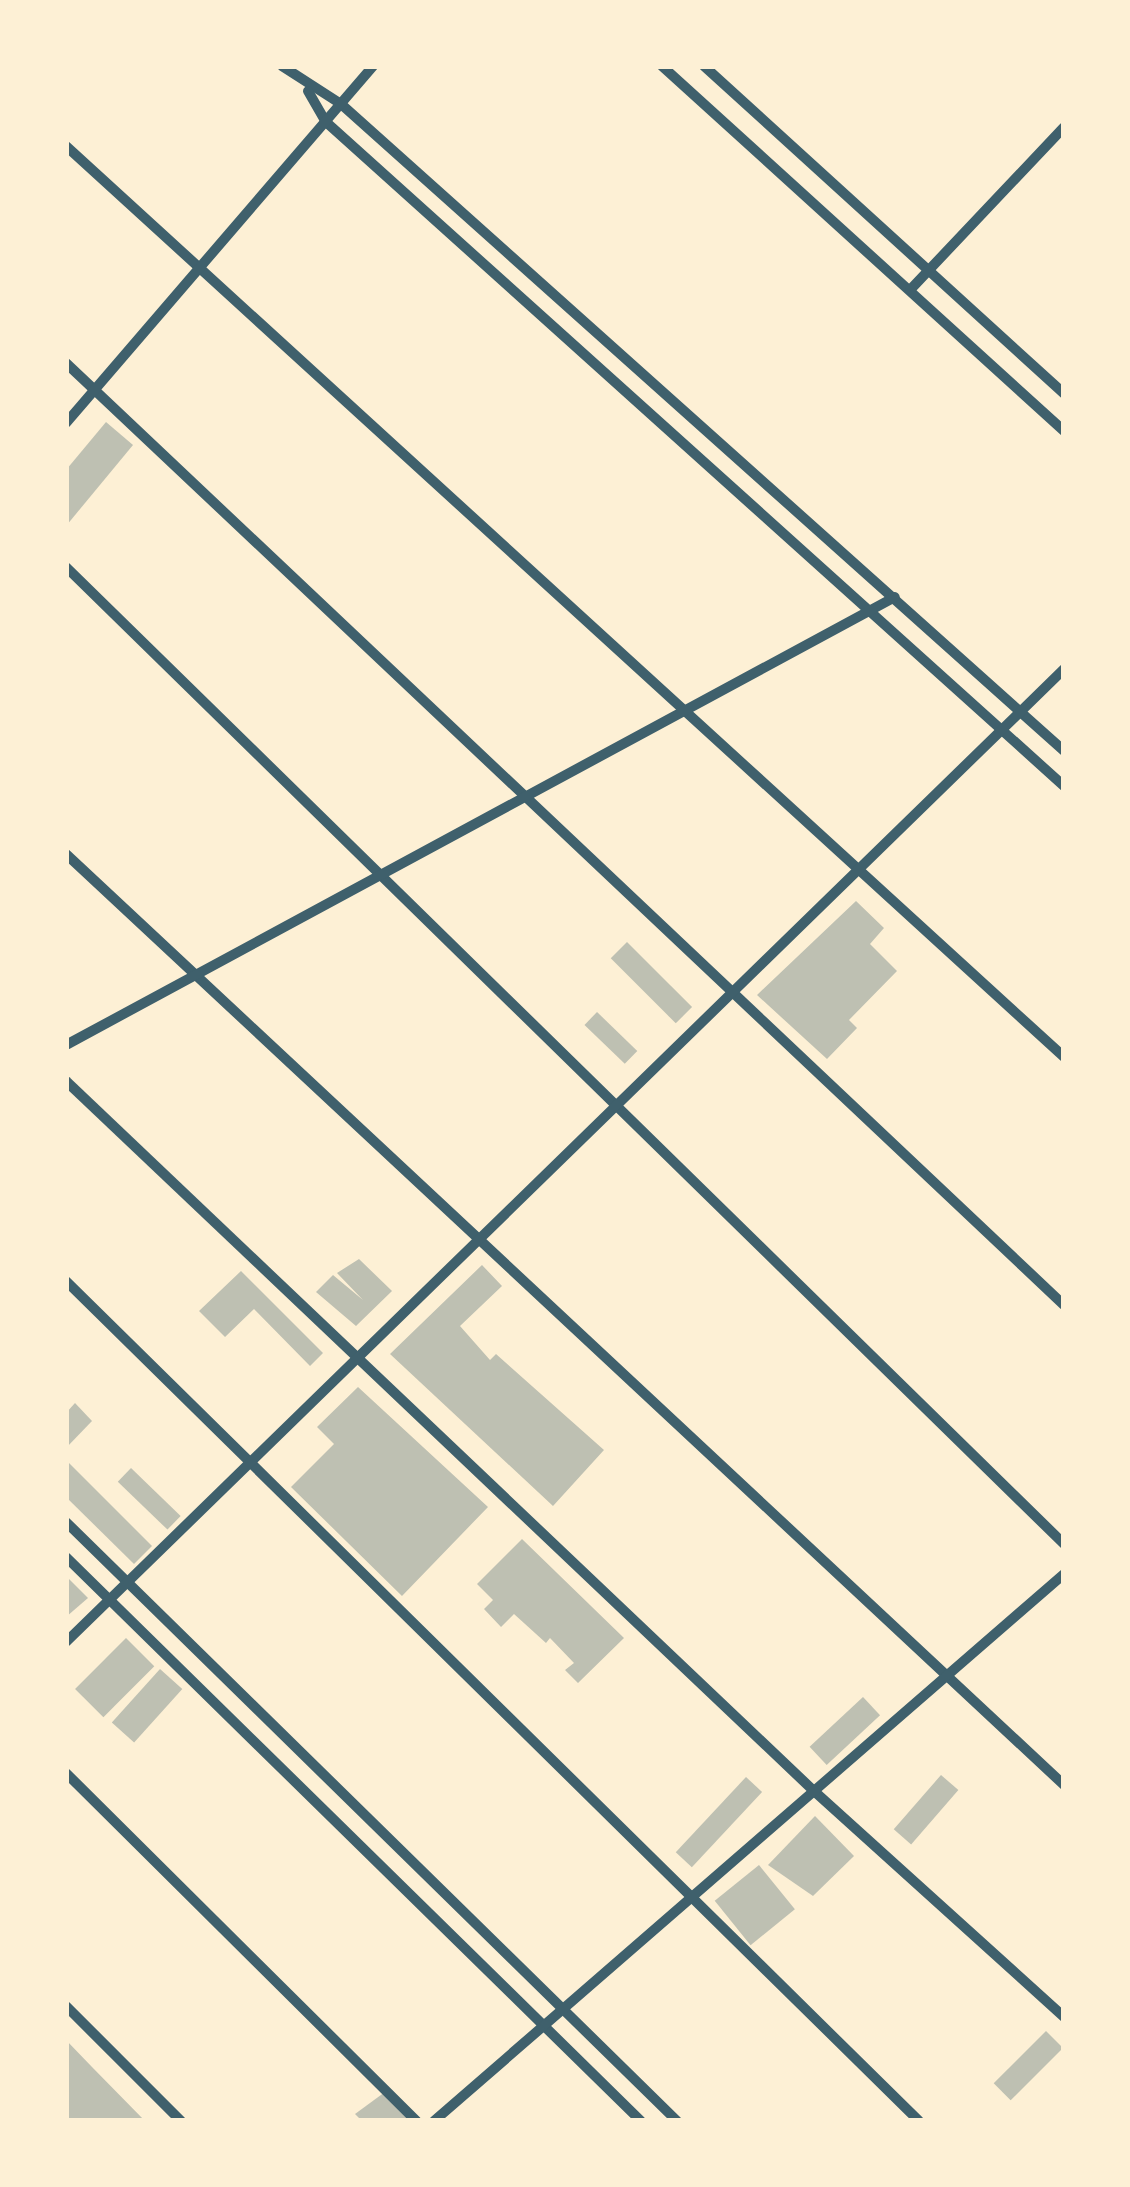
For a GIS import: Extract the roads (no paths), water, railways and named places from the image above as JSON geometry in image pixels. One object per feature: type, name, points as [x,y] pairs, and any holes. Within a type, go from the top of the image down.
[{"type":"street","points":[[282,66],[306,87],[341,104],[1064,751]]},
{"type":"street","points":[[66,423],[373,66]]},
{"type":"street","points":[[662,66],[1064,431]]},
{"type":"street","points":[[704,66],[1064,394]]},
{"type":"street","points":[[306,87],[326,122],[1064,786]]},
{"type":"street","points":[[910,290],[1064,127]]},
{"type":"street","points":[[66,146],[1064,1057]]},
{"type":"street","points":[[66,363],[1064,1305]]},
{"type":"street","points":[[66,567],[372,874],[1064,1544]]},
{"type":"street","points":[[66,1045],[372,874],[524,798],[895,597]]},
{"type":"street","points":[[66,1642],[1064,669]]},
{"type":"street","points":[[66,854],[1064,1785]]},
{"type":"street","points":[[66,1081],[814,1791],[1064,2017]]},
{"type":"street","points":[[66,1281],[247,1466],[919,2121]]},
{"type":"street","points":[[66,1522],[677,2121]]},
{"type":"street","points":[[66,1558],[641,2121]]},
{"type":"street","points":[[434,2121],[566,2012],[943,1674],[1064,1574]]},
{"type":"street","points":[[305,1790],[325,1772]]},
{"type":"street","points":[[66,1773],[417,2121]]},
{"type":"street","points":[[66,2006],[181,2121]]}]
